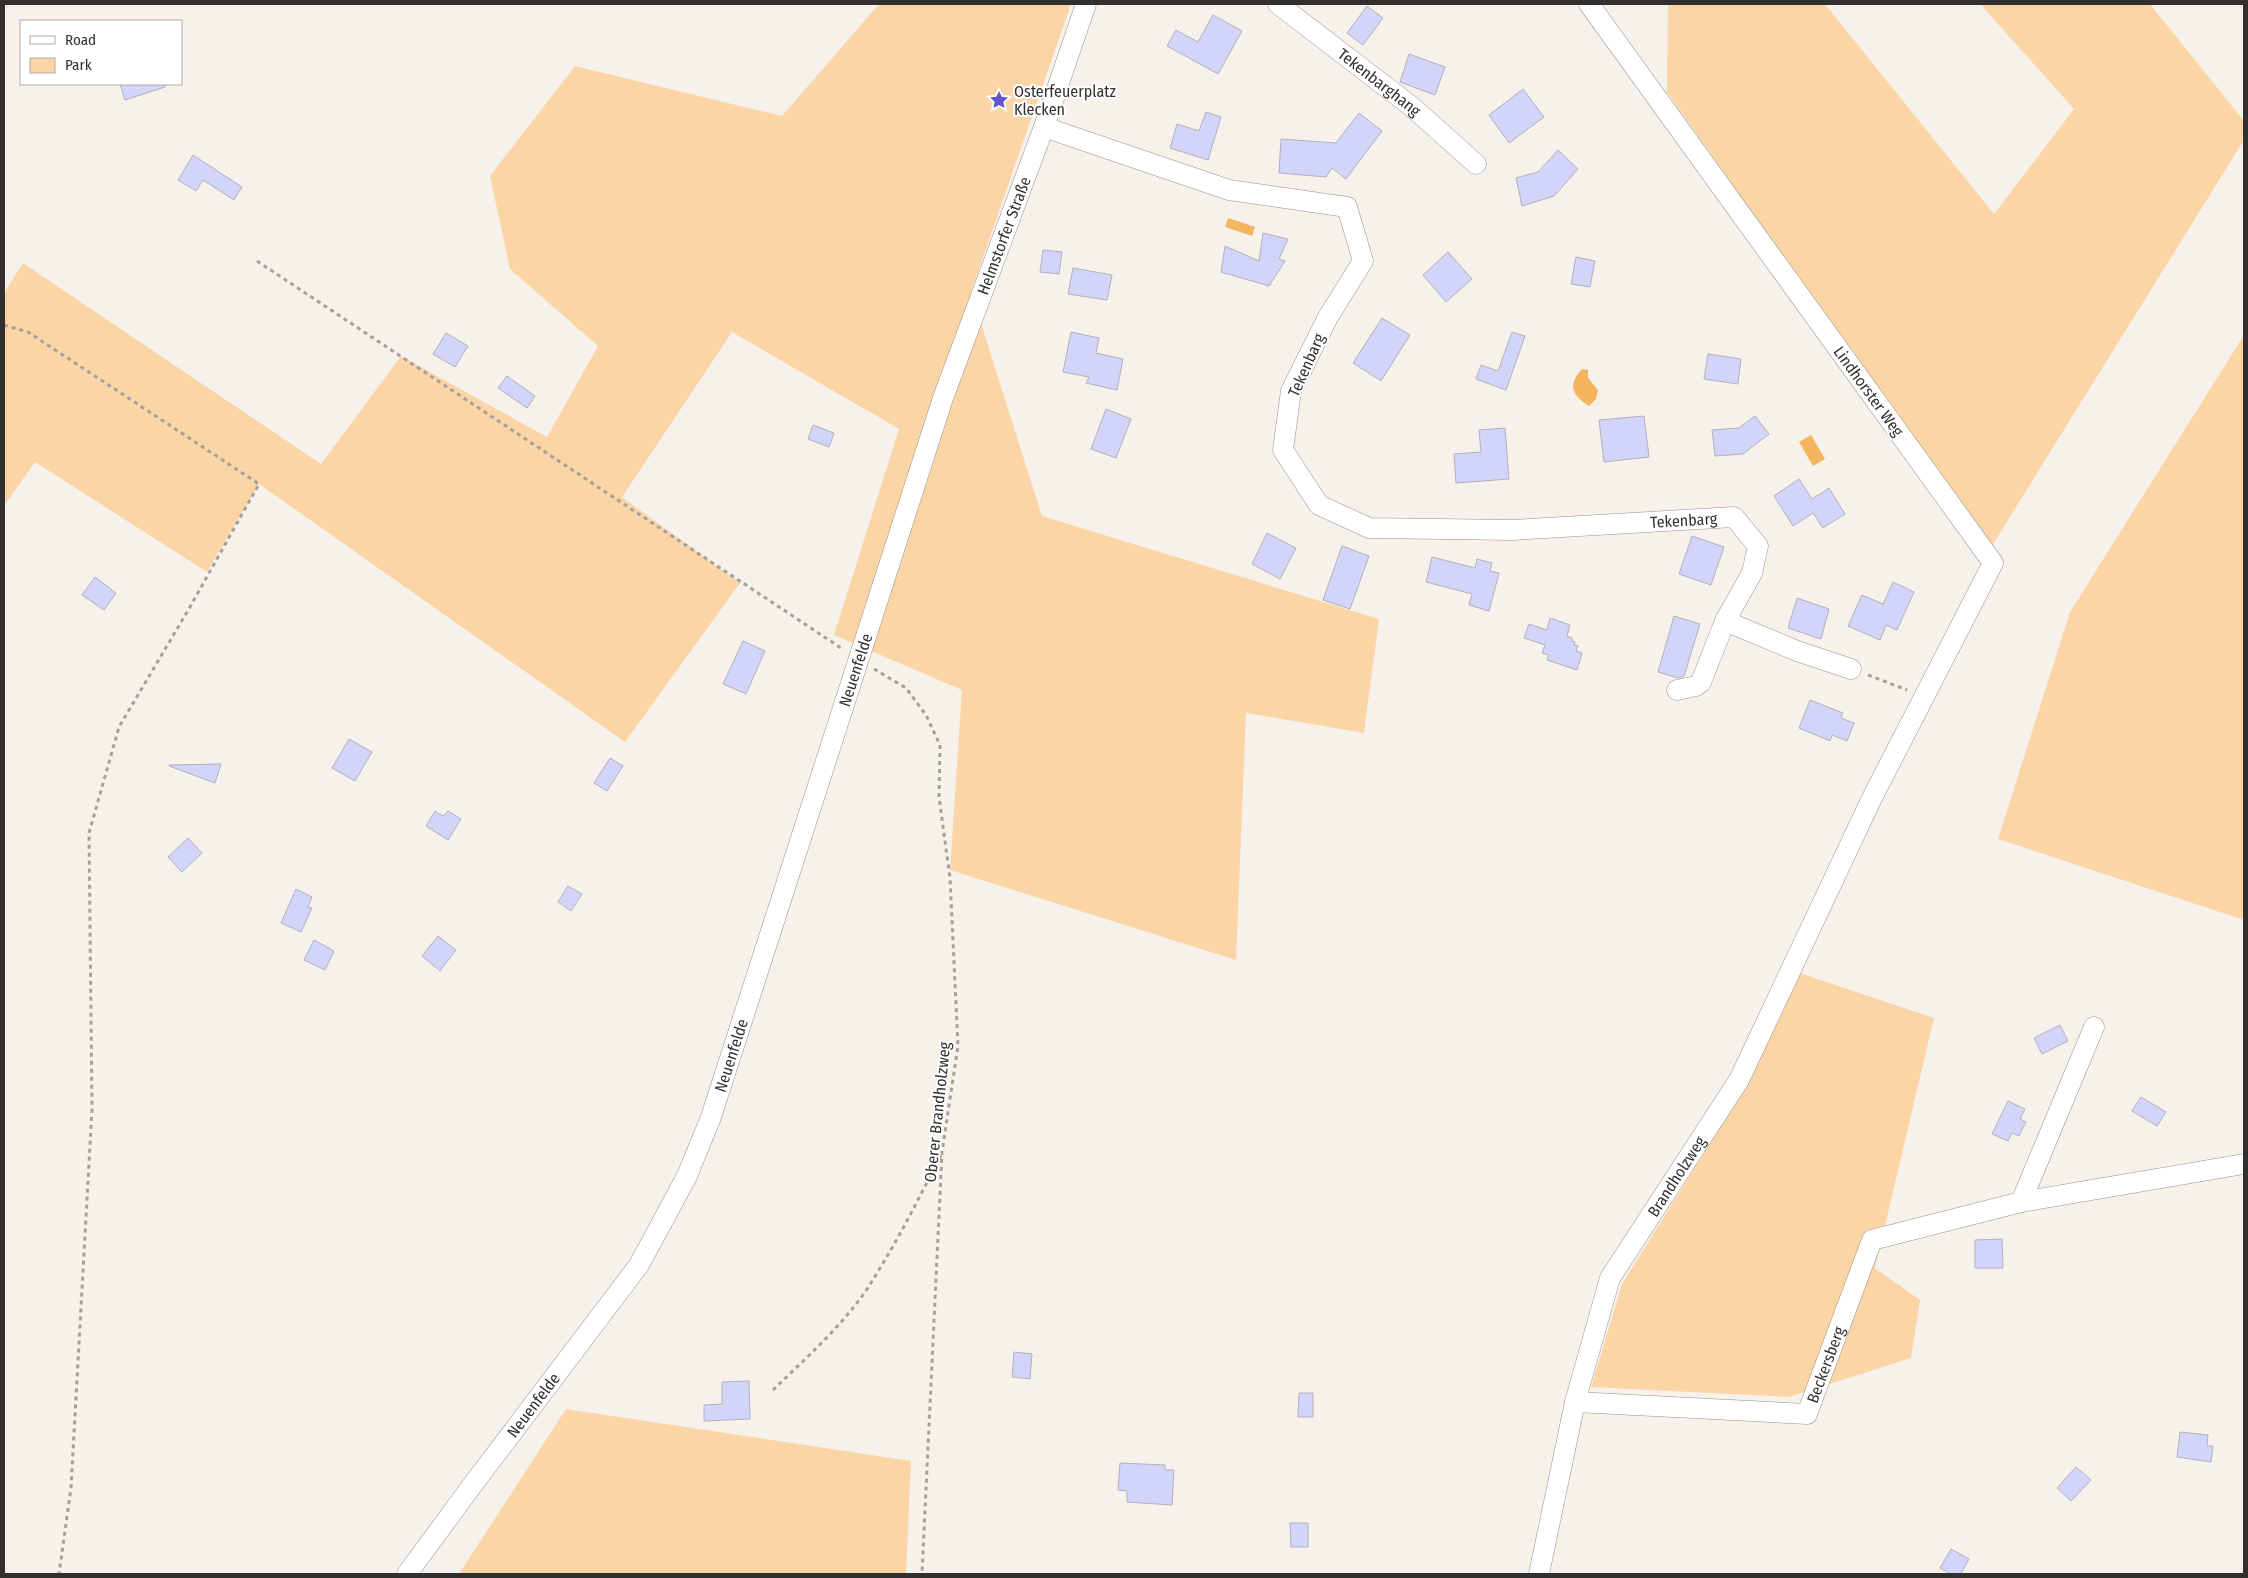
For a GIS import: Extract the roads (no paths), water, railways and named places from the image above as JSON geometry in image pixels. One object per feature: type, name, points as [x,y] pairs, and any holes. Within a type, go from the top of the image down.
[{"type":"street","name":"Helmstorfer Straße","points":[[920,468],[943,398],[1044,128],[1086,4]]},
{"type":"street","name":"Tekenbarghang","points":[[1278,4],[1411,106],[1476,164]]},
{"type":"street","name":"Lindhorster Weg","points":[[1589,4],[1994,563],[1872,798]]},
{"type":"street","name":"Tekenbarg","points":[[1044,128],[1229,190],[1347,207],[1363,261],[1328,317],[1292,391],[1283,450],[1319,505],[1369,528],[1513,530],[1734,517],[1758,546],[1752,572],[1725,621]]},
{"type":"street","name":"Neuenfelde","points":[[407,1574],[639,1265],[687,1176],[711,1117],[920,468]]},
{"type":"street","points":[[1677,690],[1696,686],[1701,682],[1725,621],[1797,651],[1851,669]]},
{"type":"street","name":"Brandholzweg","points":[[1539,1574],[1575,1402],[1610,1278],[1739,1080],[1872,798]]},
{"type":"street","points":[[2021,1202],[2094,1027]]},
{"type":"street","name":"Beckersberg","points":[[1575,1402],[1807,1414],[1872,1240],[2021,1202],[2244,1164]]},
{"type":"place","name":"Osterfeuerplatz Klecken","points":[[999,100]]}]
